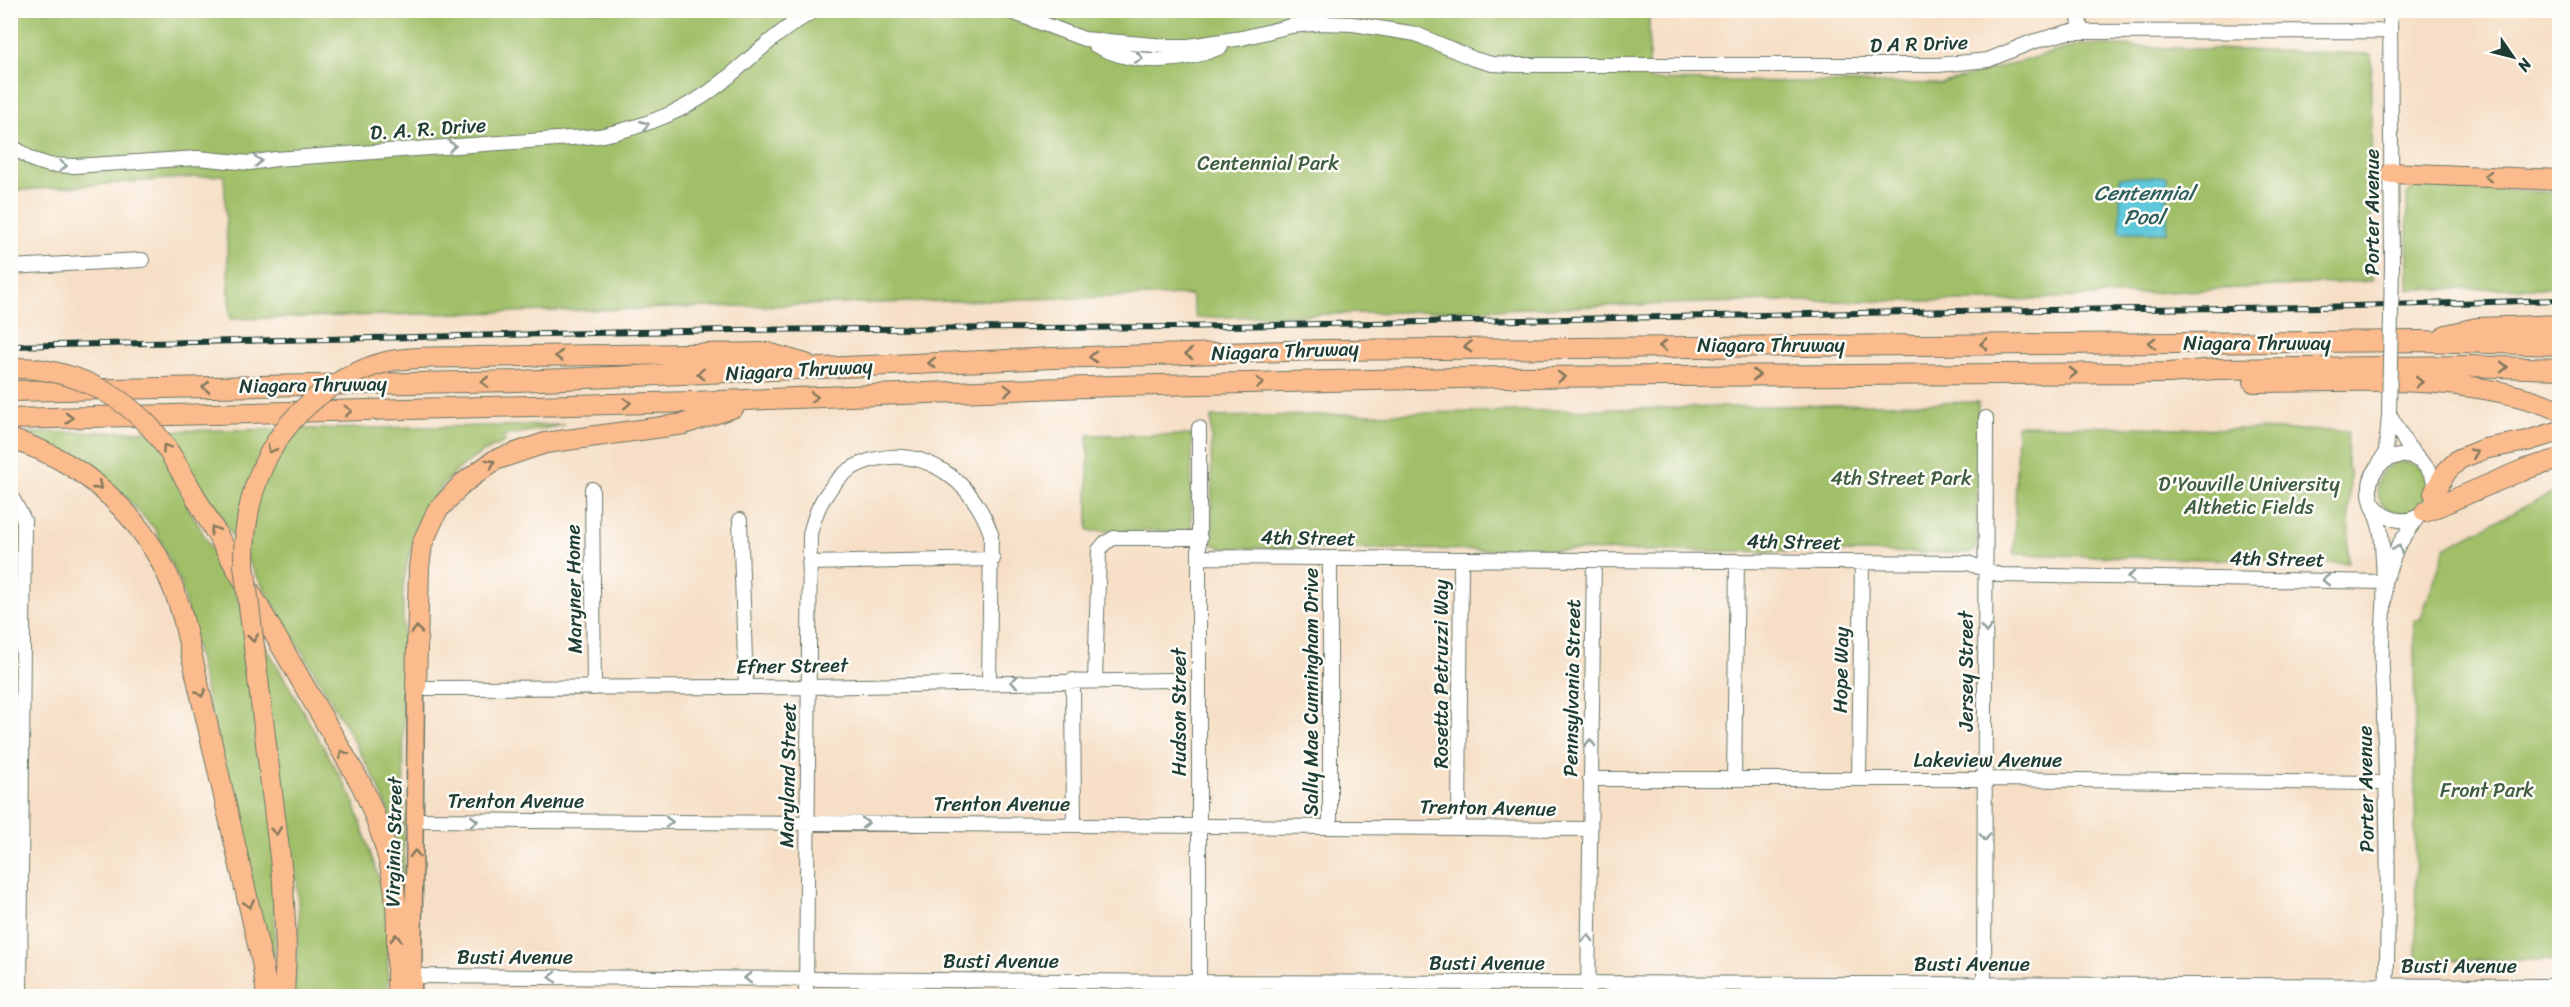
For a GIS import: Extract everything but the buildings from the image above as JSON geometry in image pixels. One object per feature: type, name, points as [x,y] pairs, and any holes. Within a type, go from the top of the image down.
[{"type":"highway","points":[[2391,173],[2559,180]]},
{"type":"highway","points":[[2421,341],[2477,328],[2559,325]]},
{"type":"highway","name":"Niagara Thruway","points":[[10,391],[529,381],[1053,358],[1356,349],[2421,341],[2559,345]]},
{"type":"highway","points":[[284,996],[286,948],[283,882],[244,565],[246,522],[250,498],[270,450],[291,420],[339,381],[375,366],[396,361],[618,354],[768,353],[822,368]]},
{"type":"highway","name":"Niagara Thruway","points":[[10,419],[755,399],[1114,386],[1502,377],[2169,373],[2215,369],[2416,367],[2559,369]]},
{"type":"highway","points":[[10,368],[37,368],[60,372],[80,379],[115,397],[138,415],[158,436],[362,786],[372,808],[390,864],[396,903],[397,996]]},
{"type":"highway","points":[[2169,373],[2214,383],[2436,382],[2483,387],[2559,410]]},
{"type":"highway","points":[[416,688],[419,568],[422,544],[437,511],[462,484],[495,460],[545,443],[684,424],[755,399]]},
{"type":"highway","points":[[2434,493],[2446,472],[2459,459],[2470,454],[2559,431]]},
{"type":"highway","points":[[10,439],[62,460],[99,487],[143,532],[170,577],[184,621],[262,962],[267,996]]},
{"type":"highway","points":[[2421,515],[2525,469],[2559,459]]},
{"type":"main road","name":"Virginia Street","points":[[413,996],[416,688]]},
{"type":"street","name":"D. A. R. Drive","points":[[10,145],[33,160],[49,165],[74,166],[198,158],[249,163],[276,159],[599,136],[634,129],[693,102],[720,84],[760,47],[784,29],[816,10]]},
{"type":"street","name":"D A R Drive","points":[[1006,10],[1084,39],[1166,46],[1189,46],[1242,38],[1292,26],[1323,23],[1353,24],[1416,34],[1474,59],[1492,64],[1515,65],[1964,64],[1988,60],[2054,35],[2081,32],[2390,31]]},
{"type":"street","points":[[2078,10],[2081,32]]},
{"type":"street","name":"Porter Avenue","points":[[2387,991],[2386,729],[2382,667],[2384,582],[2381,534],[2370,491],[2371,479],[2386,451],[2389,413],[2392,264],[2390,10]]},
{"type":"street","points":[[10,267],[142,260]]},
{"type":"street","points":[[2389,413],[2407,445],[2430,471],[2434,482],[2434,493]]},
{"type":"street","name":"Jersey Street","points":[[1984,990],[1986,418]]},
{"type":"street","name":"Hudson Street","points":[[1199,428],[1199,989]]},
{"type":"street","name":"Maryland Street","points":[[806,996],[810,534],[818,508],[838,480],[853,467],[868,460],[887,456],[906,456],[926,461],[944,470],[974,499],[991,534],[993,558],[989,682]]},
{"type":"street","points":[[2376,469],[2384,462],[2403,456],[2422,463]]},
{"type":"street","name":"Maryner Home","points":[[592,489],[594,688]]},
{"type":"street","name":"Porter Avenue","points":[[2384,582],[2398,546],[2434,493]]},
{"type":"street","points":[[11,494],[24,520],[16,821],[15,973],[20,996]]},
{"type":"street","points":[[2372,502],[2378,511],[2396,521],[2421,515]]},
{"type":"street","points":[[740,520],[746,687]]},
{"type":"street","points":[[1095,680],[1099,550],[1114,538],[1200,538]]},
{"type":"street","name":"4th Street","points":[[1200,556],[1968,563],[2000,575],[2384,582]]},
{"type":"street","points":[[808,558],[993,558]]},
{"type":"street","name":"Sally Mae Cunningham Drive","points":[[1330,558],[1330,827]]},
{"type":"street","name":"Rosetta Petruzzi Way","points":[[1459,826],[1461,559]]},
{"type":"street","name":"Pennsylvania Street","points":[[1588,990],[1594,560]]},
{"type":"street","points":[[1734,779],[1737,561]]},
{"type":"street","name":"Hope Way","points":[[1859,779],[1862,562]]},
{"type":"street","points":[[1073,680],[1074,824]]},
{"type":"street","name":"Efner Street","points":[[416,688],[809,687],[1073,680],[1169,680]]},
{"type":"street","name":"Lakeview Avenue","points":[[1590,779],[1985,779],[2386,783]]},
{"type":"street","name":"Trenton Avenue","points":[[415,820],[1074,824],[1198,827],[1459,826],[1589,829]]},
{"type":"street","name":"Busti Avenue","points":[[413,976],[806,978],[1199,989],[2387,991],[2559,986]]},
{"type":"green space","name":"Centennial Park","points":[[1649,10],[1649,80],[1940,84],[2080,45],[2371,54],[2372,281],[1999,301],[1775,301],[1196,318],[1191,295],[230,319],[224,175],[11,191],[11,11]]},
{"type":"green space","points":[[2463,186],[2559,193],[2559,288],[2408,289],[2407,195],[2413,187]]},
{"type":"green space","name":"4th Street Park","points":[[1978,402],[1977,546],[1971,553],[1222,548],[1212,544],[1211,417]]},
{"type":"green space","points":[[565,425],[503,436],[505,442],[462,466],[432,499],[413,540],[403,588],[404,902],[398,848],[388,810],[377,783],[324,688],[226,525],[202,491],[185,500],[352,797],[381,885],[388,924],[388,996],[294,996],[299,922],[297,878],[275,883],[274,986],[181,584],[155,529],[128,500],[85,463],[27,433]]},
{"type":"green space","name":"D'Youville University Althetic Fields","points":[[2017,425],[2348,431],[2347,467],[2350,470],[2348,563],[2014,554]]},
{"type":"green space","points":[[1088,435],[1192,435],[1191,531],[1088,531]]},
{"type":"green space","points":[[2403,462],[2413,464],[2421,470],[2427,478],[2429,488],[2427,498],[2421,506],[2413,512],[2403,514],[2393,512],[2385,506],[2379,498],[2377,488],[2379,478],[2385,470],[2393,464]]},
{"type":"green space","name":"Front Park","points":[[2559,489],[2559,960],[2416,960],[2414,620],[2420,620],[2446,547]]},
{"type":"water","name":"Centennial Pool","points":[[2120,177],[2167,177],[2167,232],[2120,232]]},
{"type":"railway","points":[[10,346],[730,330],[1177,327],[1957,311],[2320,307],[2560,300]]}]
